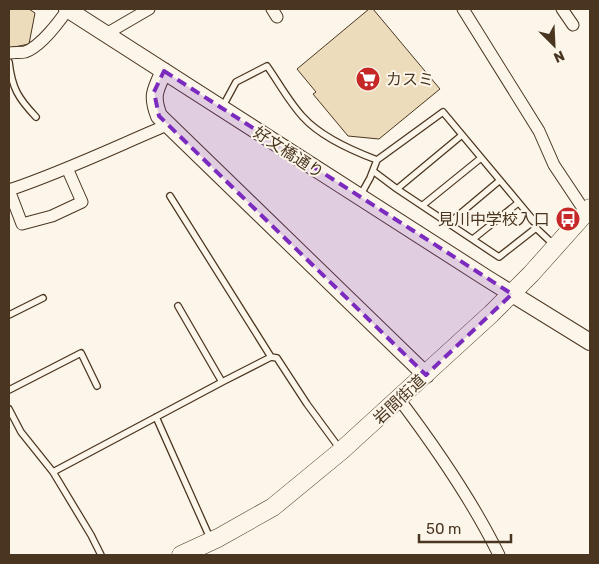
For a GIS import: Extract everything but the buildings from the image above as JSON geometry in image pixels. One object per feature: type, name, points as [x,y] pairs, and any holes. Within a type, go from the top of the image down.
[{"type":"main road","name":"岩間街道","points":[[181,555],[212,541],[273,507],[341,451],[512,294],[588,210]]},
{"type":"street","points":[[9,52],[25,52],[38,44],[60,21],[68,9]]},
{"type":"street","name":"好文橋通り","points":[[68,9],[359,197],[590,342]]},
{"type":"street","points":[[106,34],[149,9]]},
{"type":"street","points":[[462,9],[539,131],[554,165],[588,210]]},
{"type":"street","points":[[562,9],[573,25]]},
{"type":"street","points":[[164,71],[154,92],[154,105],[159,116],[426,374]]},
{"type":"street","points":[[67,168],[82,202],[52,216],[22,224],[9,190],[67,168],[167,125]]},
{"type":"street","points":[[398,399],[420,427],[474,507],[498,555]]},
{"type":"lane","points":[[9,62],[12,82],[24,104],[36,116]]},
{"type":"lane","points":[[222,108],[236,82],[267,66],[303,118],[320,131],[352,149],[377,160]]},
{"type":"lane","points":[[359,197],[374,171],[377,160],[443,112],[534,222],[536,228],[556,246]]},
{"type":"lane","points":[[397,189],[462,135]]},
{"type":"lane","points":[[423,205],[481,158]]},
{"type":"lane","points":[[374,171],[397,189],[499,257],[536,228]]},
{"type":"lane","points":[[449,223],[499,181]]},
{"type":"lane","points":[[170,196],[271,357]]},
{"type":"lane","points":[[474,239],[518,203]]},
{"type":"lane","points":[[9,315],[43,298]]},
{"type":"lane","points":[[178,306],[222,382]]},
{"type":"lane","points":[[9,390],[81,354],[97,386]]},
{"type":"lane","points":[[52,472],[271,357],[278,358],[307,404],[341,451]]},
{"type":"lane","points":[[9,409],[21,432],[52,472],[101,555]]},
{"type":"lane","points":[[156,417],[212,541]]},
{"type":"highlighted area","points":[[164,71],[512,294],[426,375],[159,116],[154,92]]},
{"type":"place","name":"カスミ","points":[[368,79]]},
{"type":"place","name":"見川中学校入口","points":[[568,219]]}]
